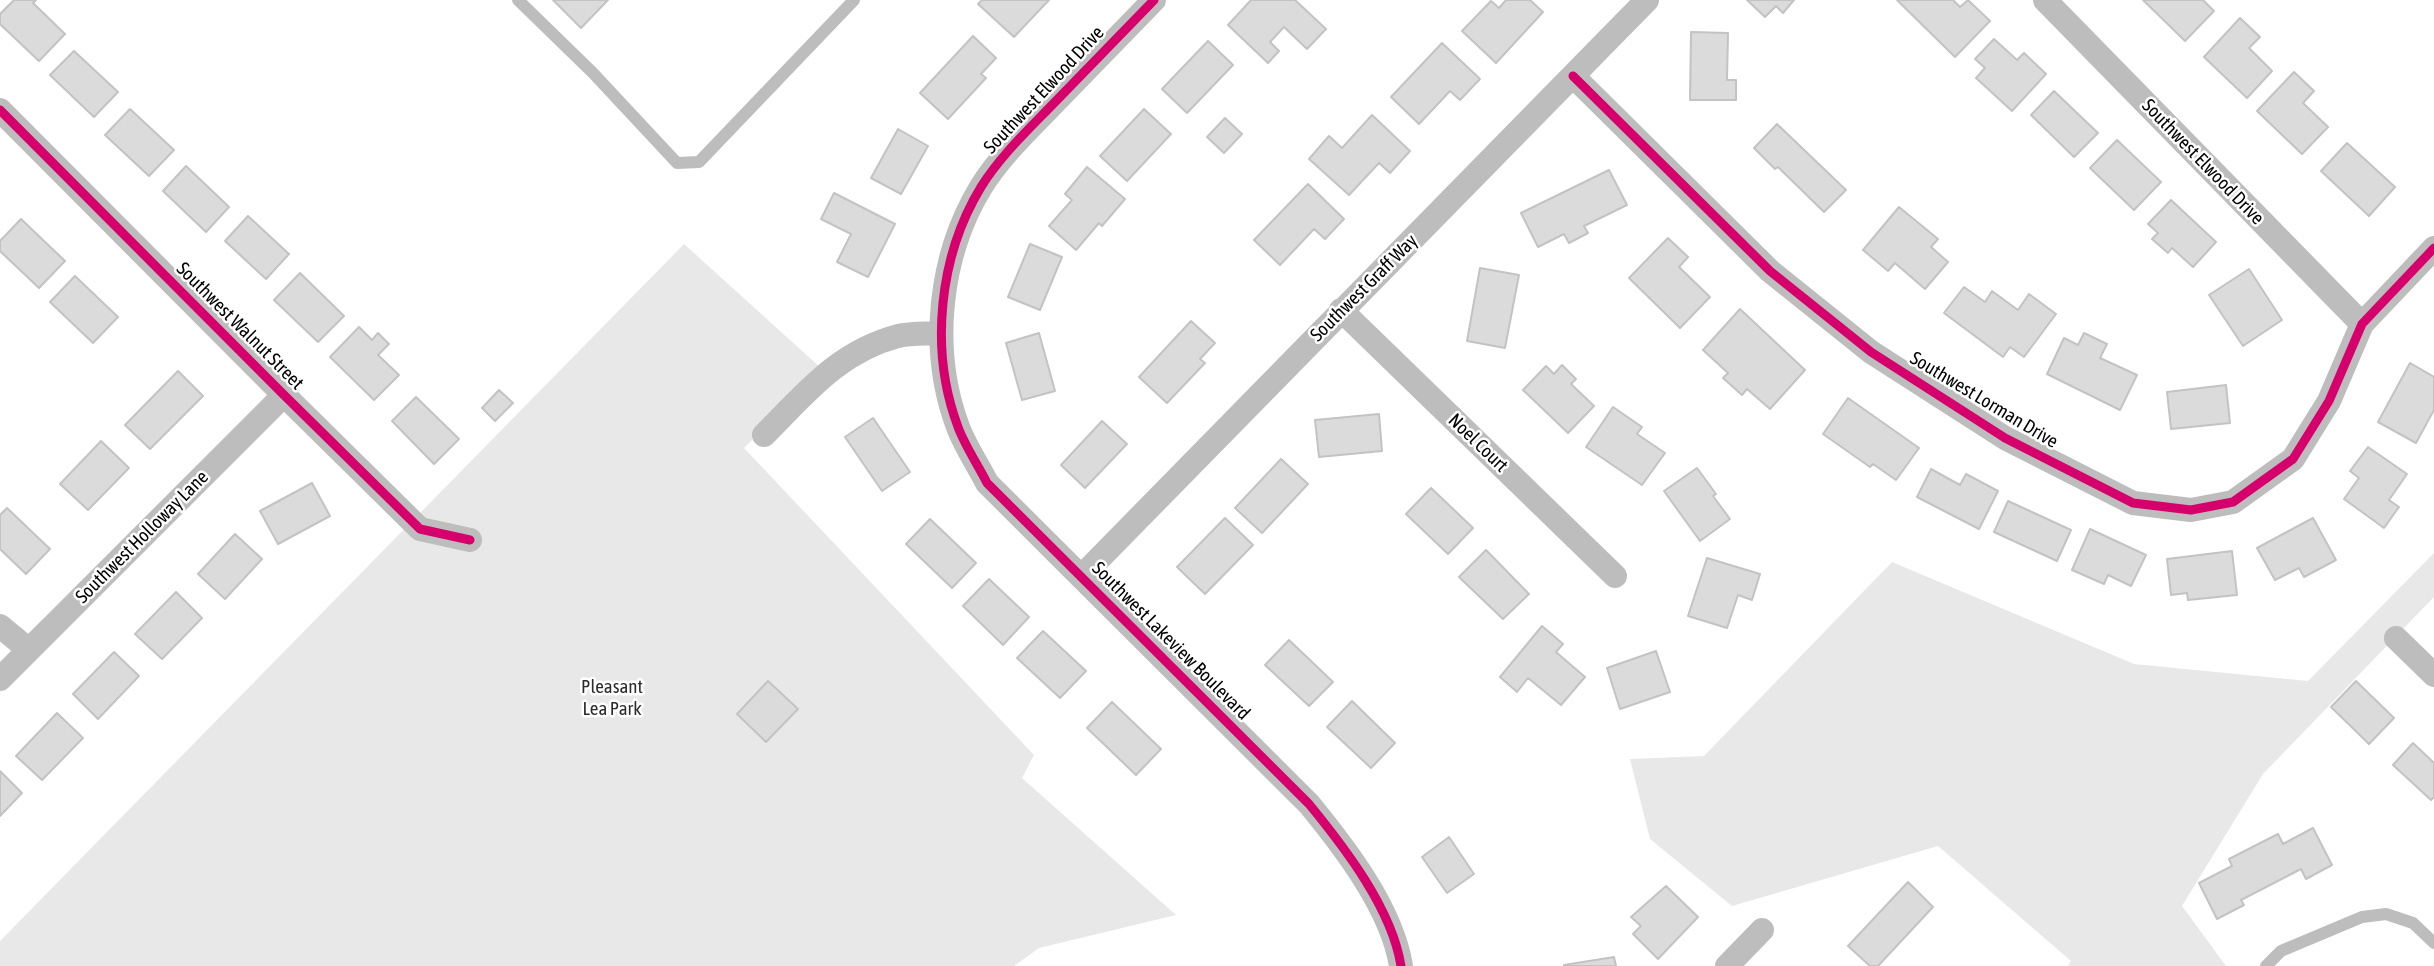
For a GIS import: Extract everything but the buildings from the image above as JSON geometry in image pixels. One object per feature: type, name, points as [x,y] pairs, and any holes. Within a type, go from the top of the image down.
[{"type":"street","name":"Southwest Elwood Drive","points":[[941,333],[947,273],[962,227],[981,187],[1009,150],[1154,0]]},
{"type":"street","name":"Southwest Graff Way","points":[[1081,576],[1647,0]]},
{"type":"street","name":"Southwest Elwood Drive","points":[[2045,0],[2362,324]]},
{"type":"street","name":"Southwest Lorman Drive","points":[[1573,76],[1770,271],[1871,352],[2005,438],[2133,503],[2191,510],[2233,502],[2293,459],[2329,401],[2362,324],[2434,248]]},
{"type":"street","name":"Southwest Walnut Street","points":[[0,110],[420,528],[470,540]]},
{"type":"street","name":"Noel Court","points":[[1341,310],[1615,576]]},
{"type":"street","points":[[764,435],[834,366],[864,349],[900,336],[941,333]]},
{"type":"street","name":"Southwest Lakeview Boulevard","points":[[941,333],[945,378],[958,428],[987,483],[1309,804],[1344,847],[1377,900],[1401,966]]},
{"type":"street","name":"Southwest Holloway Lane","points":[[0,679],[284,395]]},
{"type":"street","points":[[0,626],[29,650]]},
{"type":"street","points":[[2396,638],[2434,675]]},
{"type":"street","points":[[1727,966],[1762,930]]},
{"type":"lane","points":[[518,0],[677,163],[699,162],[854,0]]},
{"type":"lane","points":[[2266,966],[2281,951],[2362,917],[2386,914],[2413,923],[2434,943]]},
{"type":"green space","name":"Pleasant Lea Park","points":[[684,244],[822,369],[744,448],[1034,755],[1022,778],[1176,915],[1039,948],[1014,966],[0,966],[0,941]]},
{"type":"green space","points":[[2434,553],[2434,597],[2263,774],[2182,906],[2226,966],[2068,966],[2071,961],[1938,846],[1732,906],[1650,839],[1630,759],[1704,756],[1892,562],[2134,664],[2308,681]]},
{"type":"cycle path","points":[[1154,0],[1006,153],[981,187],[967,214],[956,243],[943,304],[943,367],[949,397],[961,434],[987,483],[1323,821],[1352,860],[1377,901],[1396,944],[1401,966]]},
{"type":"cycle path","points":[[1573,76],[1770,271],[1871,352],[2005,438],[2133,503],[2191,510],[2233,502],[2293,459],[2329,401],[2362,324],[2434,248]]},
{"type":"cycle path","points":[[0,110],[420,529],[470,540]]}]
